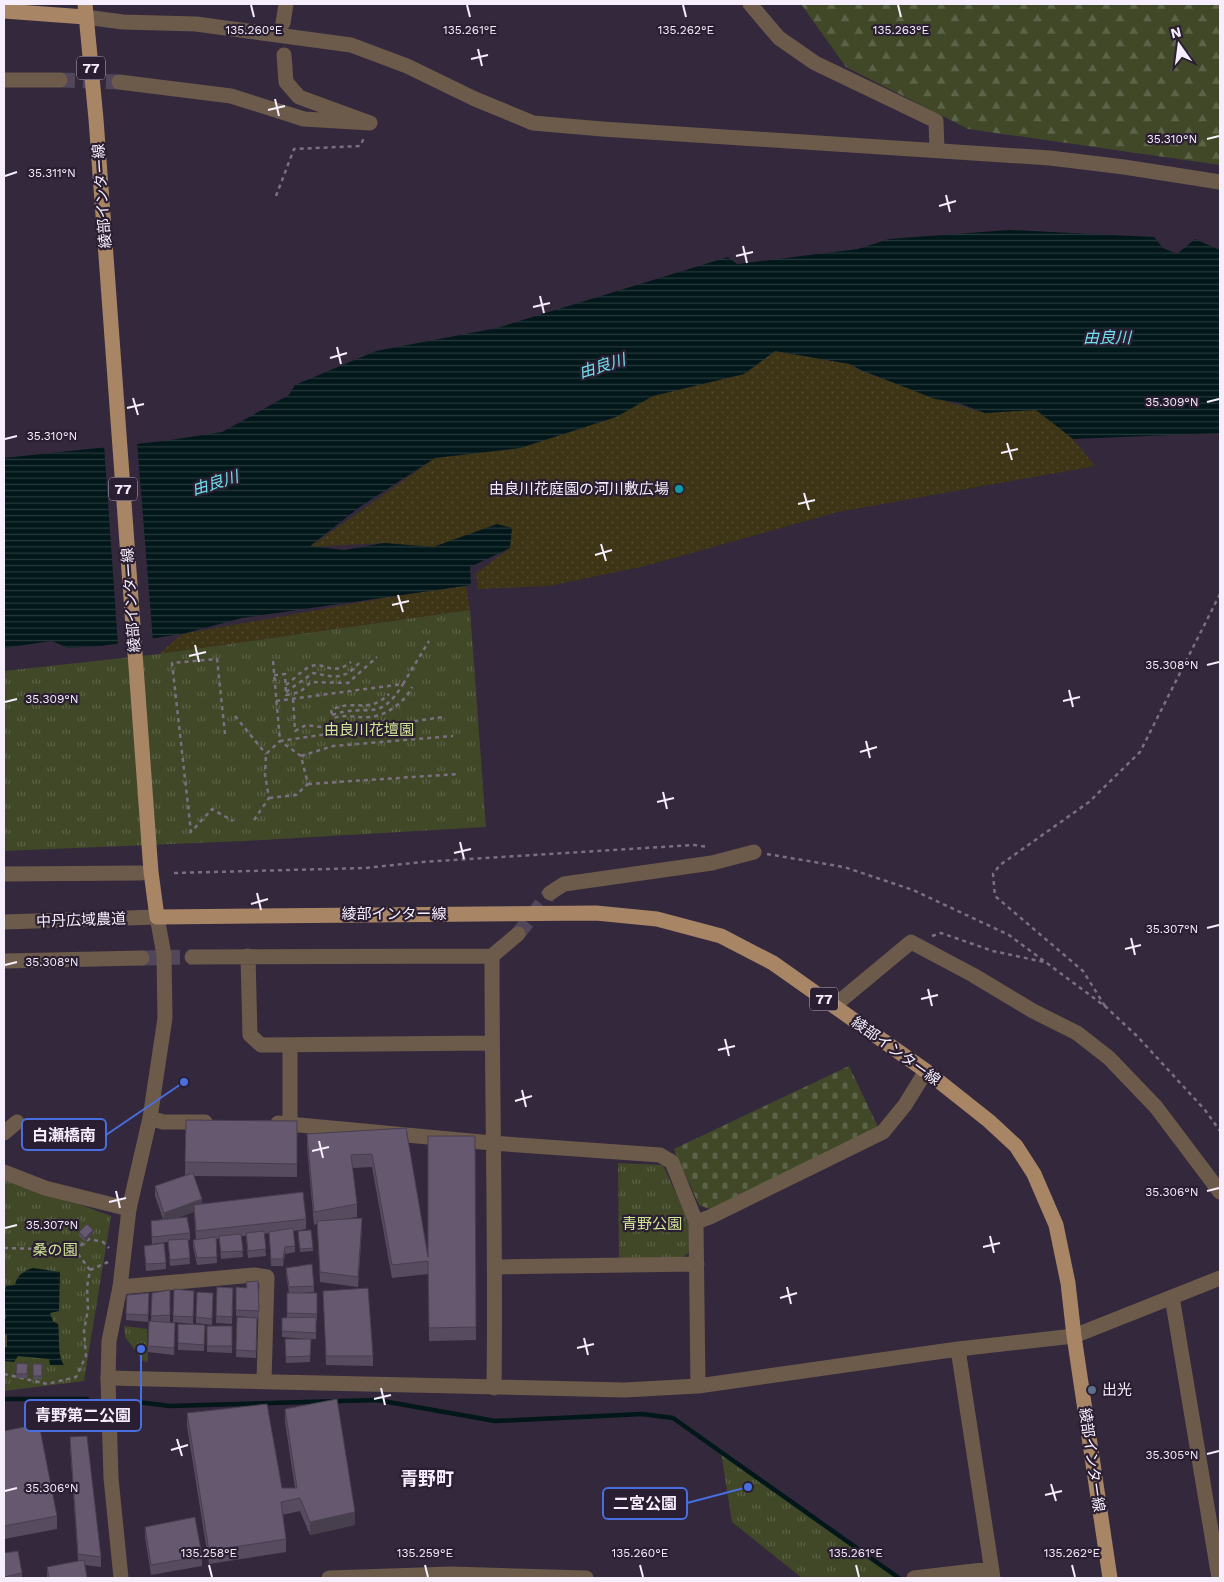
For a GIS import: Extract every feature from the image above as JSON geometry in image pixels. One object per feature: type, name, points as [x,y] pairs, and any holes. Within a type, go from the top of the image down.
[{"type":"main road","points":[[4,11],[85,11]]},
{"type":"main road","name":"綾部インター線","points":[[85,11],[96,119],[150,858],[157,917],[596,913],[657,919],[721,936],[774,963],[926,1071],[988,1120],[1016,1146],[1034,1174],[1056,1225],[1068,1283],[1074,1336],[1110,1578]]},
{"type":"street","points":[[283,23],[286,4]]},
{"type":"street","points":[[750,4],[779,38],[815,64],[936,121],[937,150]]},
{"type":"street","points":[[85,11],[123,22],[196,24],[351,45],[407,66],[475,100],[533,122],[602,129],[1060,159],[1124,166],[1220,182]]},
{"type":"street","points":[[284,55],[286,82],[299,97],[370,123]]},
{"type":"street","points":[[4,80],[60,80]]},
{"type":"street","points":[[119,82],[231,96],[304,119],[370,123]]},
{"type":"street","points":[[550,893],[564,884],[712,863],[754,852]]},
{"type":"street","points":[[4,874],[141,872]]},
{"type":"street","points":[[121,1578],[111,1478],[108,1378],[109,1341],[120,1287],[129,1209],[150,1118],[165,1018],[164,955],[157,917]]},
{"type":"street","name":"中丹広域農道","points":[[4,922],[157,917]]},
{"type":"street","points":[[192,958],[248,956],[492,956],[518,934]]},
{"type":"street","points":[[834,1006],[911,942],[974,974],[1033,1011],[1077,1033],[1109,1058],[1156,1107],[1220,1192]]},
{"type":"street","points":[[248,956],[250,1035],[261,1045],[492,1043]]},
{"type":"street","points":[[492,956],[492,1143],[495,1267],[494,1388]]},
{"type":"street","points":[[4,961],[142,958]]},
{"type":"street","points":[[290,1046],[290,1124]]},
{"type":"street","points":[[696,1222],[710,1217],[882,1132],[905,1104],[926,1071]]},
{"type":"street","points":[[150,1118],[163,1122],[222,1123]]},
{"type":"street","points":[[4,1134],[17,1122]]},
{"type":"street","points":[[261,1123],[660,1155],[672,1162],[696,1222],[698,1386]]},
{"type":"street","points":[[4,1172],[45,1188],[129,1209]]},
{"type":"street","points":[[495,1267],[697,1264]]},
{"type":"street","points":[[120,1287],[254,1276],[267,1277],[264,1381]]},
{"type":"street","points":[[108,1378],[624,1390],[698,1386],[958,1349],[1074,1336],[1220,1278]]},
{"type":"street","points":[[1172,1297],[1219,1578]]},
{"type":"street","points":[[914,1578],[992,1574],[958,1349]]},
{"type":"street","points":[[329,1578],[452,1574],[586,1578]]},
{"type":"path","points":[[276,196],[294,149],[360,146],[370,123]]},
{"type":"path","points":[[1106,1007],[1083,971],[995,896],[993,874],[1000,866],[1089,802],[1140,752],[1220,594]]},
{"type":"path","points":[[333,716],[344,711],[373,712],[394,699],[428,641]]},
{"type":"path","points":[[286,692],[286,695],[300,692],[311,682],[348,682],[377,657]]},
{"type":"path","points":[[225,734],[217,659],[172,663],[191,832],[212,809],[233,820]]},
{"type":"path","points":[[273,662],[280,741],[301,756],[308,784]]},
{"type":"path","points":[[286,685],[309,667],[324,666],[334,670],[342,669],[351,662]]},
{"type":"path","points":[[286,692],[313,673],[340,677],[351,673],[359,663]]},
{"type":"path","points":[[274,675],[285,674],[286,692]]},
{"type":"path","points":[[276,701],[403,684]]},
{"type":"path","points":[[333,716],[346,714],[376,716],[394,706],[408,694],[412,687]]},
{"type":"path","points":[[292,699],[295,731],[306,725],[329,728],[333,716],[331,710],[344,704],[370,706],[381,702],[389,694]]},
{"type":"path","points":[[235,716],[266,754],[265,775],[269,798],[254,820]]},
{"type":"path","points":[[266,754],[280,741],[443,718]]},
{"type":"path","points":[[301,756],[333,746],[453,736]]},
{"type":"path","points":[[269,798],[296,795],[308,784],[458,774]]},
{"type":"path","points":[[174,873],[364,868],[423,862],[684,846],[711,847]]},
{"type":"path","points":[[754,852],[844,867],[913,890],[1009,935],[1106,1007],[1138,1037],[1205,1110],[1220,1131]]},
{"type":"path","points":[[911,942],[941,933],[993,951],[1045,963]]},
{"type":"path","points":[[4,1248],[75,1250],[89,1240],[103,1242],[111,1250]]},
{"type":"path","points":[[4,1374],[48,1384],[76,1377],[86,1356],[84,1331],[88,1310],[87,1287],[90,1270],[75,1250]]},
{"type":"path","points":[[90,1270],[108,1262],[110,1256]]},
{"type":"path","points":[[86,1356],[93,1358]]},
{"type":"green space","points":[[801,4],[1220,4],[1220,165],[968,129],[846,67]]},
{"type":"green space","name":"由良川花壇園","points":[[470,610],[486,827],[244,841],[4,851],[4,671],[159,654]]},
{"type":"green space","points":[[849,1066],[879,1129],[712,1210],[699,1205],[674,1149]]},
{"type":"green space","name":"青野公園","points":[[618,1163],[663,1165],[689,1221],[690,1252],[683,1257],[619,1259]]},
{"type":"green space","name":"桑の園","points":[[4,1177],[111,1216],[84,1381],[4,1391]]},
{"type":"green space","points":[[124,1326],[147,1329],[148,1362],[143,1361],[125,1337]]},
{"type":"green space","points":[[721,1452],[895,1578],[802,1578],[732,1522]]},
{"type":"sand","name":"由良川花庭園の河川敷広場","points":[[775,351],[850,364],[861,371],[985,413],[1036,409],[1073,439],[1095,466],[838,512],[645,566],[549,586],[478,589],[476,573],[510,548],[459,538],[433,547],[384,543],[310,547],[435,458],[520,448],[616,417],[653,396],[744,374]]},
{"type":"sand","points":[[466,586],[470,610],[159,654],[182,634],[395,596]]},
{"type":"water","name":"由良川","points":[[1009,230],[1154,237],[1163,248],[1177,254],[1195,239],[1220,250],[1220,433],[1073,439],[1036,410],[985,413],[956,402],[935,399],[850,364],[775,351],[744,374],[653,396],[616,417],[520,448],[435,458],[361,506],[310,546],[344,550],[384,543],[433,547],[497,524],[512,528],[510,548],[470,567],[471,585],[242,618],[182,634],[101,646],[68,648],[52,641],[4,648],[4,458],[164,441],[222,432],[289,395],[295,385],[376,351],[497,328],[728,257],[737,264],[858,249],[889,239]]},
{"type":"water","points":[[33,1268],[60,1272],[59,1311],[50,1313],[53,1321],[58,1324],[60,1351],[64,1365],[50,1365],[49,1359],[18,1356],[14,1362],[4,1361],[4,1349],[7,1346],[7,1335],[4,1333],[4,1320],[6,1318],[4,1296],[6,1286],[15,1285],[21,1274]]},
{"type":"pier","points":[[137,441],[153,641],[118,646],[104,445]]},
{"type":"building","points":[[186,1120],[297,1121],[297,1164],[185,1162]]},
{"type":"building","points":[[406,1128],[428,1257],[428,1136],[475,1136],[476,1327],[429,1328],[428,1261],[392,1265],[372,1154],[351,1155],[357,1204],[314,1212],[307,1134]]},
{"type":"building","points":[[193,1173],[202,1199],[164,1213],[155,1186]]},
{"type":"building","points":[[303,1192],[306,1219],[196,1231],[194,1205]]},
{"type":"building","points":[[187,1217],[190,1233],[152,1237],[151,1221]]},
{"type":"building","points":[[362,1218],[358,1277],[320,1272],[317,1221]]},
{"type":"building","points":[[87,1224],[93,1230],[85,1238],[79,1232]]},
{"type":"building","points":[[293,1228],[295,1246],[285,1247],[283,1259],[271,1259],[269,1232]]},
{"type":"building","points":[[311,1230],[313,1248],[300,1249],[298,1231]]},
{"type":"building","points":[[264,1231],[266,1249],[248,1251],[246,1233]]},
{"type":"building","points":[[241,1234],[243,1251],[221,1252],[219,1236]]},
{"type":"building","points":[[216,1237],[217,1257],[197,1258],[193,1240]]},
{"type":"building","points":[[188,1239],[190,1258],[170,1260],[168,1240]]},
{"type":"building","points":[[164,1243],[166,1263],[146,1264],[144,1246]]},
{"type":"building","points":[[312,1264],[314,1286],[289,1287],[286,1268]]},
{"type":"building","points":[[258,1281],[259,1311],[236,1310],[236,1287],[247,1288],[246,1282]]},
{"type":"building","points":[[217,1287],[233,1288],[232,1317],[216,1316]]},
{"type":"building","points":[[368,1288],[373,1356],[326,1356],[323,1291]]},
{"type":"building","points":[[174,1289],[194,1291],[193,1317],[173,1316]]},
{"type":"building","points":[[170,1290],[170,1315],[151,1316],[152,1293]]},
{"type":"building","points":[[197,1292],[213,1293],[212,1319],[196,1317]]},
{"type":"building","points":[[149,1293],[148,1315],[126,1314],[127,1295]]},
{"type":"building","points":[[287,1293],[317,1293],[317,1314],[287,1313]]},
{"type":"building","points":[[237,1317],[257,1318],[256,1351],[236,1350]]},
{"type":"building","points":[[316,1317],[316,1333],[282,1331],[282,1318]]},
{"type":"building","points":[[149,1321],[175,1323],[174,1348],[148,1346]]},
{"type":"building","points":[[178,1324],[205,1325],[204,1345],[178,1343]]},
{"type":"building","points":[[207,1326],[232,1326],[232,1346],[207,1346]]},
{"type":"building","points":[[285,1339],[311,1339],[310,1356],[286,1357]]},
{"type":"building","points":[[17,1363],[28,1364],[27,1374],[16,1374]]},
{"type":"building","points":[[33,1364],[42,1364],[42,1376],[33,1376]]},
{"type":"building","points":[[337,1399],[355,1512],[310,1522],[300,1498],[281,1502],[286,1539],[209,1551],[187,1413],[267,1404],[282,1488],[297,1488],[285,1409]]},
{"type":"building","points":[[39,1424],[57,1516],[4,1526],[4,1431]]},
{"type":"building","points":[[87,1436],[101,1557],[78,1554],[70,1437]]},
{"type":"building","points":[[195,1517],[202,1556],[151,1565],[145,1527]]},
{"type":"building","points":[[18,1551],[22,1573],[4,1577],[4,1553]]},
{"type":"building","points":[[84,1560],[87,1578],[49,1578],[47,1567]]},
{"type":"waterway","points":[[4,1399],[87,1399]]},
{"type":"waterway","points":[[137,1402],[170,1406],[377,1400],[495,1421],[642,1414],[673,1418],[899,1578]]},
{"type":"tunnel","points":[[60,80],[119,82]]},
{"type":"tunnel","points":[[518,934],[550,893]]},
{"type":"tunnel","points":[[142,958],[192,957]]},
{"type":"place","name":"由良川花庭園の河川敷広場","points":[[679,489]]},
{"type":"place","name":"白瀬橋南","points":[[184,1082]]},
{"type":"place","name":"青野第二公園","points":[[141,1349]]},
{"type":"place","name":"出光","points":[[1092,1390]]},
{"type":"place","name":"二宮公園","points":[[748,1487]]},
{"type":"district","name":"青野町","points":[[427,1478]]}]
